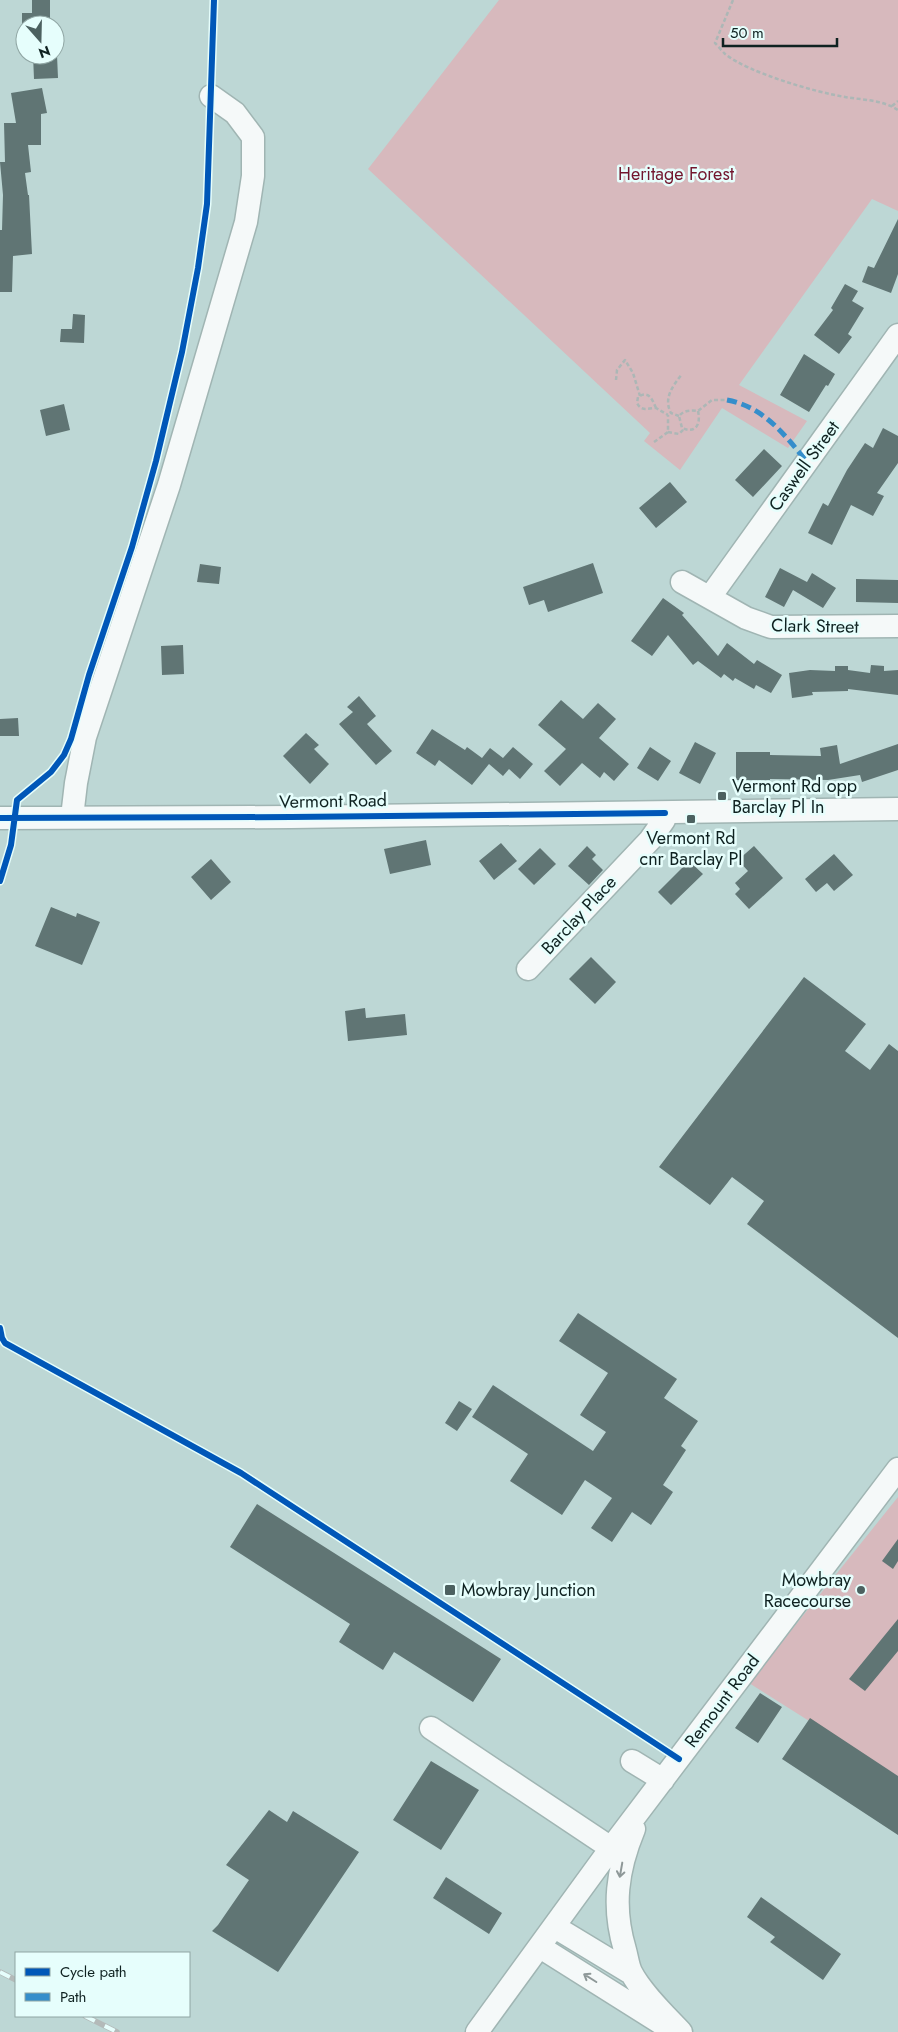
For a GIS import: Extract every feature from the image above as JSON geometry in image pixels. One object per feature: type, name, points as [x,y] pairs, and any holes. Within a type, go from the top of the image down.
[{"type":"street","points":[[72,817],[84,737],[169,485],[246,222],[253,176],[252,137],[235,113],[212,96]]},
{"type":"street","name":"Caswell Street","points":[[710,597],[898,334]]},
{"type":"street","name":"Clark Street","points":[[682,582],[759,624],[770,627],[898,626]]},
{"type":"street","name":"Vermont Road","points":[[0,818],[291,817],[898,809]]},
{"type":"street","name":"Barclay Place","points":[[528,969],[650,840],[664,820],[665,812]]},
{"type":"street","name":"Remount Road","points":[[477,2032],[611,1848],[898,1468]]},
{"type":"street","points":[[431,1728],[611,1848]]},
{"type":"street","points":[[632,1761],[663,1780]]},
{"type":"street","points":[[628,1971],[619,1931],[616,1896],[624,1854],[642,1808]]},
{"type":"street","points":[[555,1927],[628,1971],[654,2004],[681,2032]]},
{"type":"street","points":[[540,1947],[676,2032]]},
{"type":"street","points":[[611,1991],[628,1971]]},
{"type":"path","points":[[733,0],[715,43],[725,54],[744,66],[818,92],[892,106],[898,110]]},
{"type":"path","points":[[892,106],[898,101]]},
{"type":"path","points":[[616,380],[617,370],[625,360],[633,373],[640,396],[637,403],[640,408],[645,410],[656,408]]},
{"type":"path","points":[[668,432],[668,415],[670,411],[668,400],[670,391],[682,374]]},
{"type":"path","points":[[640,396],[648,394],[656,408],[668,415]]},
{"type":"path","points":[[679,416],[685,412],[698,411],[712,400],[727,400]]},
{"type":"path","points":[[670,411],[679,416],[682,428],[684,429]]},
{"type":"path","points":[[668,432],[679,434],[684,429],[694,429],[699,425],[698,411]]},
{"type":"path","points":[[654,442],[668,432]]},
{"type":"green space","name":"Heritage Forest","points":[[499,0],[898,0],[898,211],[872,199],[739,385],[807,421],[788,448],[722,408],[680,470],[644,441],[650,433],[368,169]]},
{"type":"green space","name":"Mowbray Racecourse","points":[[898,1497],[898,1777],[749,1683]]},
{"type":"building","points":[[32,0],[50,0],[50,15],[22,15],[22,13],[32,13]]},
{"type":"building","points":[[33,65],[57,65],[58,78],[34,79]]},
{"type":"building","points":[[42,88],[47,113],[41,114],[41,145],[28,145],[31,172],[25,173],[29,195],[32,254],[13,256],[12,292],[0,292],[0,230],[2,230],[3,195],[0,162],[5,162],[4,123],[16,123],[11,93]]},
{"type":"building","points":[[898,219],[898,274],[891,293],[862,282],[868,266],[874,268]]},
{"type":"building","points":[[845,284],[858,291],[852,301],[864,308],[848,334],[852,337],[839,354],[814,335],[833,310],[831,308]]},
{"type":"building","points":[[73,314],[85,315],[84,343],[60,342],[61,329],[72,329]]},
{"type":"building","points":[[804,354],[835,374],[809,412],[780,395]]},
{"type":"building","points":[[64,404],[70,430],[46,436],[40,410]]},
{"type":"building","points":[[883,428],[898,436],[898,463],[877,493],[884,496],[873,516],[851,505],[832,545],[808,533],[823,503],[828,506],[847,470],[865,443],[873,448]]},
{"type":"building","points":[[764,449],[782,466],[753,497],[735,480]]},
{"type":"building","points":[[670,482],[687,502],[656,528],[639,508]]},
{"type":"building","points":[[593,563],[603,593],[548,612],[544,600],[529,605],[523,587]]},
{"type":"building","points":[[200,564],[221,567],[219,584],[197,582]]},
{"type":"building","points":[[780,568],[807,582],[812,573],[836,588],[823,608],[793,590],[784,607],[765,597]]},
{"type":"building","points":[[856,579],[898,580],[898,603],[856,602]]},
{"type":"building","points":[[663,598],[684,613],[682,615],[718,656],[727,643],[754,664],[757,660],[782,675],[771,693],[756,685],[754,689],[735,678],[733,681],[724,674],[721,678],[698,661],[693,665],[668,635],[652,656],[631,641]]},
{"type":"building","points":[[183,645],[184,674],[162,675],[161,646]]},
{"type":"building","points":[[871,665],[884,666],[884,671],[898,670],[898,695],[848,689],[848,691],[812,692],[813,695],[792,698],[789,673],[810,670],[835,671],[835,666],[848,666],[848,670],[870,673]]},
{"type":"building","points":[[359,696],[376,716],[367,724],[392,751],[376,765],[339,724],[353,712],[347,707]]},
{"type":"building","points":[[561,700],[583,719],[598,703],[616,719],[599,738],[629,764],[614,781],[604,772],[600,778],[582,763],[560,786],[544,771],[566,749],[538,725]]},
{"type":"building","points":[[18,718],[19,736],[0,736],[0,719]]},
{"type":"building","points":[[432,729],[465,750],[467,747],[482,758],[490,748],[503,758],[513,747],[533,764],[520,779],[509,769],[503,776],[489,764],[472,785],[439,760],[435,766],[416,753]]},
{"type":"building","points":[[306,733],[319,745],[314,749],[329,764],[310,784],[283,756]]},
{"type":"building","points":[[695,742],[716,753],[700,784],[679,773]]},
{"type":"building","points":[[898,744],[898,770],[862,782],[860,775],[828,780],[736,780],[736,752],[770,752],[770,755],[821,756],[820,748],[837,745],[840,764]]},
{"type":"building","points":[[650,747],[671,761],[658,781],[637,768]]},
{"type":"building","points":[[426,840],[431,865],[390,874],[384,849]]},
{"type":"building","points":[[501,843],[517,861],[494,880],[479,861]]},
{"type":"building","points":[[587,846],[596,855],[592,859],[603,870],[589,885],[568,866]]},
{"type":"building","points":[[754,846],[783,878],[749,909],[735,894],[740,889],[735,883],[748,871],[738,860]]},
{"type":"building","points":[[540,848],[556,864],[534,885],[518,869]]},
{"type":"building","points":[[834,854],[853,875],[834,891],[827,883],[816,892],[805,879]]},
{"type":"building","points":[[211,859],[231,882],[211,900],[191,877]]},
{"type":"building","points":[[689,861],[703,874],[671,905],[658,892]]},
{"type":"building","points":[[51,907],[76,917],[77,913],[100,922],[82,965],[35,946]]},
{"type":"building","points":[[591,957],[616,982],[595,1004],[569,979]]},
{"type":"building","points":[[804,977],[866,1024],[845,1051],[870,1070],[889,1044],[898,1051],[898,1338],[747,1224],[764,1201],[732,1177],[710,1205],[659,1167]]},
{"type":"building","points":[[365,1008],[366,1018],[405,1014],[407,1035],[348,1041],[345,1011]]},
{"type":"building","points":[[578,1313],[677,1379],[664,1398],[698,1421],[681,1446],[686,1450],[663,1485],[673,1492],[651,1525],[632,1512],[612,1542],[591,1528],[612,1498],[585,1480],[562,1515],[510,1481],[528,1454],[472,1417],[493,1385],[593,1451],[606,1432],[580,1415],[608,1373],[559,1341]]},
{"type":"building","points":[[459,1401],[472,1409],[457,1431],[445,1423]]},
{"type":"building","points":[[257,1504],[501,1659],[473,1702],[394,1652],[383,1670],[339,1642],[350,1624],[230,1547]]},
{"type":"building","points":[[898,1539],[898,1561],[893,1569],[882,1561]]},
{"type":"building","points":[[898,1619],[898,1651],[865,1691],[849,1679]]},
{"type":"building","points":[[760,1693],[782,1707],[758,1743],[735,1728]]},
{"type":"building","points":[[810,1718],[898,1776],[898,1835],[782,1759]]},
{"type":"building","points":[[431,1761],[479,1790],[441,1850],[393,1820]]},
{"type":"building","points":[[269,1810],[287,1822],[293,1811],[359,1852],[278,1972],[212,1931],[249,1880],[226,1865]]},
{"type":"building","points":[[446,1877],[502,1913],[489,1934],[433,1898]]},
{"type":"building","points":[[761,1897],[841,1954],[823,1980],[770,1942],[775,1937],[747,1917]]},
{"type":"railway","points":[[0,1972],[15,1980]]},
{"type":"railway","points":[[87,2017],[117,2032]]},
{"type":"marked path","points":[[727,400],[763,415],[790,441],[807,462]]},
{"type":"cycle path","points":[[0,881],[11,845],[17,800],[51,772],[64,755],[71,739],[89,675],[132,547],[156,461],[182,352],[198,268],[207,204],[214,0]]},
{"type":"cycle path","points":[[0,818],[665,813]]},
{"type":"cycle path","points":[[0,1328],[5,1343],[241,1473],[679,1759]]},
{"type":"place","name":"Vermont Rd opp Barclay Pl In","points":[[722,796]]},
{"type":"place","name":"Vermont Rd cnr Barclay Pl","points":[[691,819]]},
{"type":"place","name":"Mowbray Junction","points":[[450,1590]]},
{"type":"place","name":"Mowbray Racecourse","points":[[861,1590]]}]
